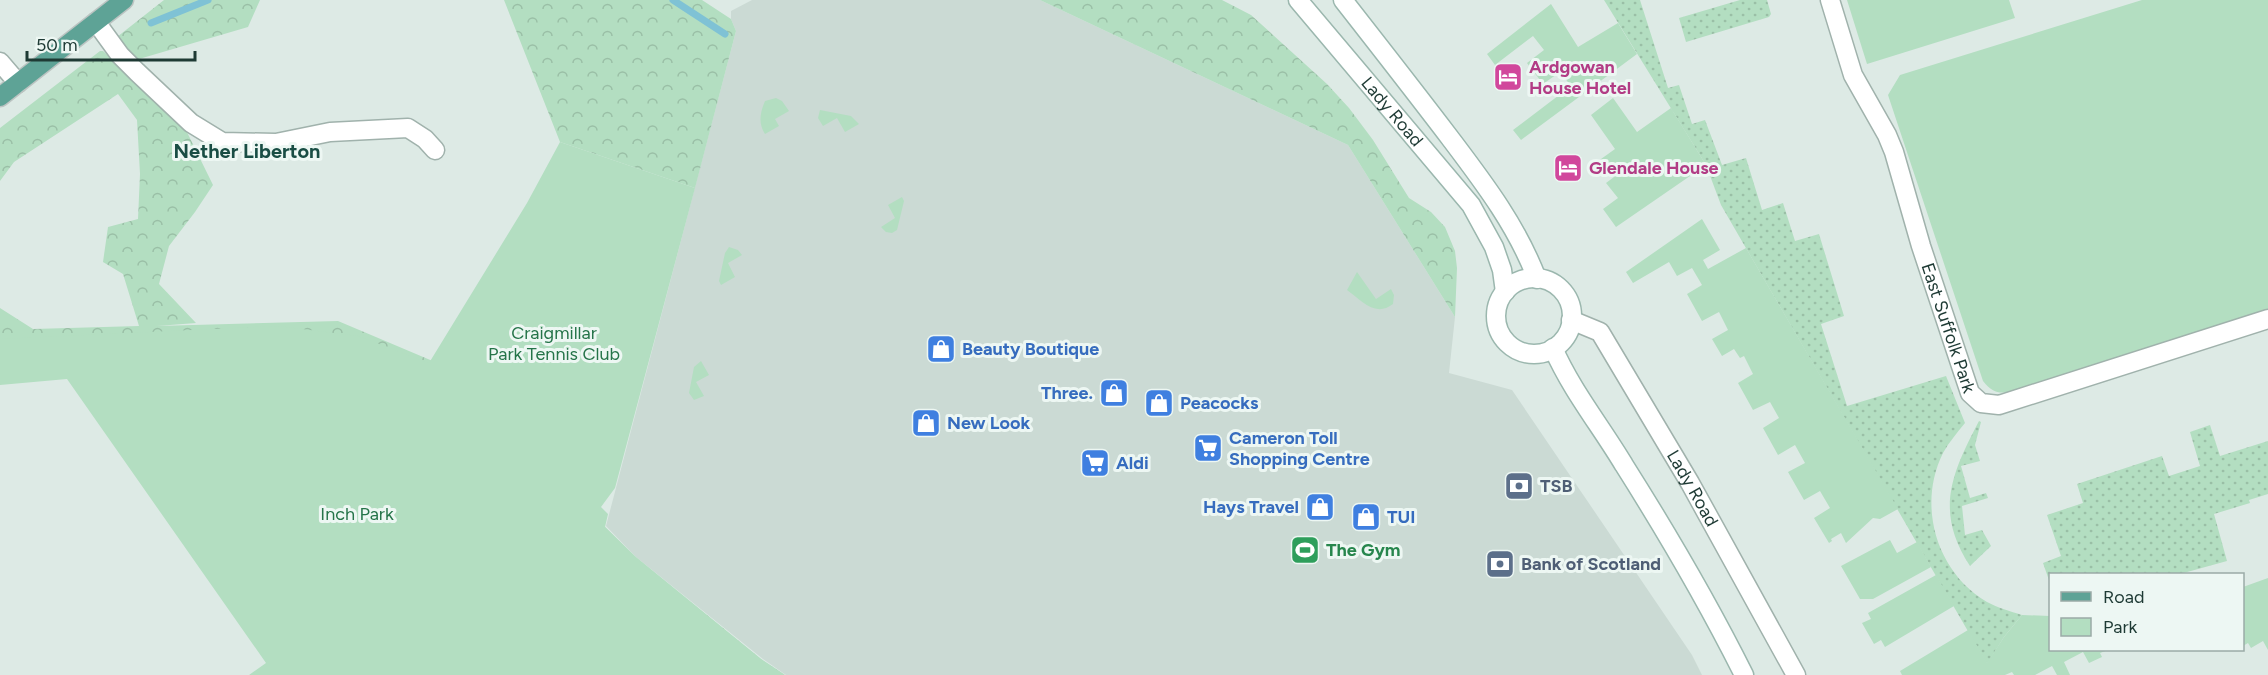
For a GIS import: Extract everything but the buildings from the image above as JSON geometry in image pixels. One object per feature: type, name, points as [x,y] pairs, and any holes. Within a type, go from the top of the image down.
[{"type":"main road","points":[[0,97],[124,0]]},
{"type":"street","name":"Lady Road","points":[[1298,0],[1474,211],[1496,253],[1502,270],[1505,292],[1498,304],[1496,318],[1501,335],[1506,342],[1513,348],[1528,353],[1545,352],[1553,348]]},
{"type":"street","name":"Lady Road","points":[[1343,0],[1496,200],[1525,248],[1537,279]]},
{"type":"street","name":"East Suffolk Park","points":[[1830,0],[1853,75],[1887,135],[1894,152],[1954,346],[1970,393],[1977,400],[1987,405],[1999,405],[2268,319]]},
{"type":"street","points":[[96,22],[120,56],[136,72],[191,123],[222,142],[276,143],[330,132],[408,128],[425,139],[435,150]]},
{"type":"street","points":[[0,62],[18,83]]},
{"type":"street","points":[[1505,292],[1523,280],[1537,279],[1551,283],[1563,292],[1571,309],[1571,320],[1567,333],[1553,348],[1566,378],[1624,465],[1744,675]]},
{"type":"street","name":"Lady Road","points":[[1571,320],[1600,332],[1690,483],[1796,675]]},
{"type":"shaded area","points":[[752,0],[1040,0],[1348,145],[1455,317],[1449,373],[1512,390],[1692,655],[1702,675],[786,675],[763,659],[636,557],[606,526],[736,31],[731,19],[731,11]]},
{"type":"green space","points":[[164,0],[260,0],[248,27],[134,59],[117,37]]},
{"type":"green space","points":[[504,0],[702,0],[731,19],[736,31],[695,188],[560,142]]},
{"type":"green space","points":[[1040,0],[1222,0],[1251,15],[1327,84],[1349,108],[1373,140],[1409,198],[1431,212],[1445,227],[1455,251],[1457,268],[1455,317],[1348,145]]},
{"type":"green space","points":[[1604,0],[1640,0],[1668,88],[1679,85],[1692,124],[1705,120],[1722,165],[1746,158],[1762,210],[1783,203],[1795,241],[1819,234],[1844,316],[1821,324],[1847,406],[1946,376],[1965,423],[1945,449],[1935,473],[1932,515],[1936,536],[1955,573],[1969,589],[1991,604],[2022,615],[2004,637],[1987,664],[1721,205],[1706,165]]},
{"type":"green space","points":[[1740,0],[1767,0],[1771,14],[1769,17],[1686,42],[1679,18]]},
{"type":"green space","points":[[1847,0],[2009,0],[2015,18],[1867,64]]},
{"type":"green space","points":[[2142,0],[2268,0],[2268,313],[2018,390],[2003,393],[1995,391],[1983,381],[1888,95],[1900,75]]},
{"type":"green space","points":[[1551,4],[1578,47],[1618,23],[1637,54],[1521,140],[1513,130],[1571,86],[1560,72],[1543,84],[1527,63],[1544,50],[1533,36],[1495,65],[1487,54]]},
{"type":"green space","points":[[103,51],[182,122],[213,185],[169,246],[159,284],[196,323],[157,326],[338,321],[435,362],[636,557],[761,659],[785,675],[109,358],[0,363],[0,308],[33,329],[139,326],[123,274],[103,262],[108,227],[138,219],[140,174],[137,120],[118,94],[14,162],[0,181],[0,128]]},
{"type":"green space","points":[[776,98],[782,101],[789,111],[775,119],[779,126],[765,134],[760,118],[762,110],[765,101]]},
{"type":"green space","points":[[1613,98],[1637,132],[1671,108],[1706,165],[1616,227],[1603,209],[1618,198],[1606,183],[1614,177],[1601,159],[1615,149],[1591,115]]},
{"type":"green space","points":[[820,110],[851,116],[859,124],[845,132],[837,118],[823,126],[818,118]]},
{"type":"green space","name":"Inch Park","points":[[560,142],[695,188],[615,488],[601,507],[608,514],[605,527],[636,558],[761,659],[785,675],[249,675],[266,663],[67,379],[0,385],[0,339],[278,326],[358,336],[429,363],[527,203]]},
{"type":"green space","points":[[902,197],[904,201],[897,230],[892,233],[886,232],[881,227],[895,218],[888,205]]},
{"type":"green space","points":[[1702,219],[1720,250],[1703,260],[1708,269],[1746,248],[1898,509],[1880,519],[1873,518],[1846,543],[1841,533],[1829,543],[1814,518],[1830,508],[1820,491],[1804,500],[1788,472],[1805,463],[1795,445],[1778,455],[1763,428],[1779,418],[1770,402],[1753,410],[1738,383],[1753,374],[1744,356],[1740,358],[1734,349],[1722,356],[1712,339],[1728,330],[1719,312],[1702,321],[1687,294],[1702,285],[1692,268],[1677,276],[1669,262],[1633,283],[1626,272]]},
{"type":"green space","points":[[729,247],[738,250],[742,255],[728,263],[735,277],[721,285],[719,281],[725,253]]},
{"type":"green space","points":[[1357,272],[1376,299],[1391,289],[1394,295],[1393,304],[1386,308],[1374,308],[1363,303],[1347,290]]},
{"type":"green space","points":[[701,361],[709,375],[696,382],[704,396],[694,400],[689,393],[694,367]]},
{"type":"green space","points":[[1979,421],[1981,422],[1975,445],[1980,461],[1961,466],[1970,498],[1986,493],[1988,498],[1962,506],[1965,535],[1982,530],[1991,546],[1970,566],[1952,527],[1951,492],[1961,458]]},
{"type":"green space","points":[[2210,425],[2220,456],[2268,441],[2268,494],[2249,500],[2250,503],[2214,514],[2227,561],[2184,573],[2049,573],[2049,580],[2043,563],[2061,556],[2047,515],[2083,503],[2077,484],[2162,456],[2169,476],[2200,466],[2190,432]]},
{"type":"green space","points":[[1890,540],[1897,553],[1917,542],[1931,567],[1873,599],[1860,599],[1841,566]]},
{"type":"green space","points":[[1936,575],[1954,606],[1885,647],[1881,640],[1874,644],[1862,623],[1871,619],[1868,613]]},
{"type":"green space","points":[[2268,578],[2268,650],[2263,641],[2251,648],[2248,643],[2244,645],[2244,587]]},
{"type":"green space","points":[[2022,615],[2049,616],[2049,651],[2105,651],[2100,653],[2102,657],[2089,663],[2083,652],[2064,662],[2070,675],[2057,675],[2052,666],[2035,675],[2014,675],[2012,672],[2005,675],[1902,675],[1900,671],[1968,630],[1987,663]]},
{"type":"waterway","points":[[151,23],[208,0]]},
{"type":"waterway","points":[[673,0],[725,34]]},
{"type":"place","name":"Ardgowan House Hotel","points":[[1508,77]]},
{"type":"place","name":"Glendale House","points":[[1568,168]]},
{"type":"place","name":"Beauty Boutique","points":[[941,349]]},
{"type":"place","name":"Three.","points":[[1114,393]]},
{"type":"place","name":"Peacocks","points":[[1159,403]]},
{"type":"place","name":"New Look","points":[[926,423]]},
{"type":"place","name":"Cameron Toll Shopping Centre","points":[[1208,448]]},
{"type":"place","name":"Aldi","points":[[1095,463]]},
{"type":"place","name":"TSB","points":[[1519,486]]},
{"type":"place","name":"Hays Travel","points":[[1320,507]]},
{"type":"place","name":"TUI","points":[[1366,517]]},
{"type":"place","name":"The Gym","points":[[1305,550]]},
{"type":"place","name":"Bank of Scotland","points":[[1500,564]]},
{"type":"district","name":"Nether Liberton","points":[[247,151]]},
{"type":"park label","name":"Craigmillar Park Tennis Club","points":[[554,343]]}]
